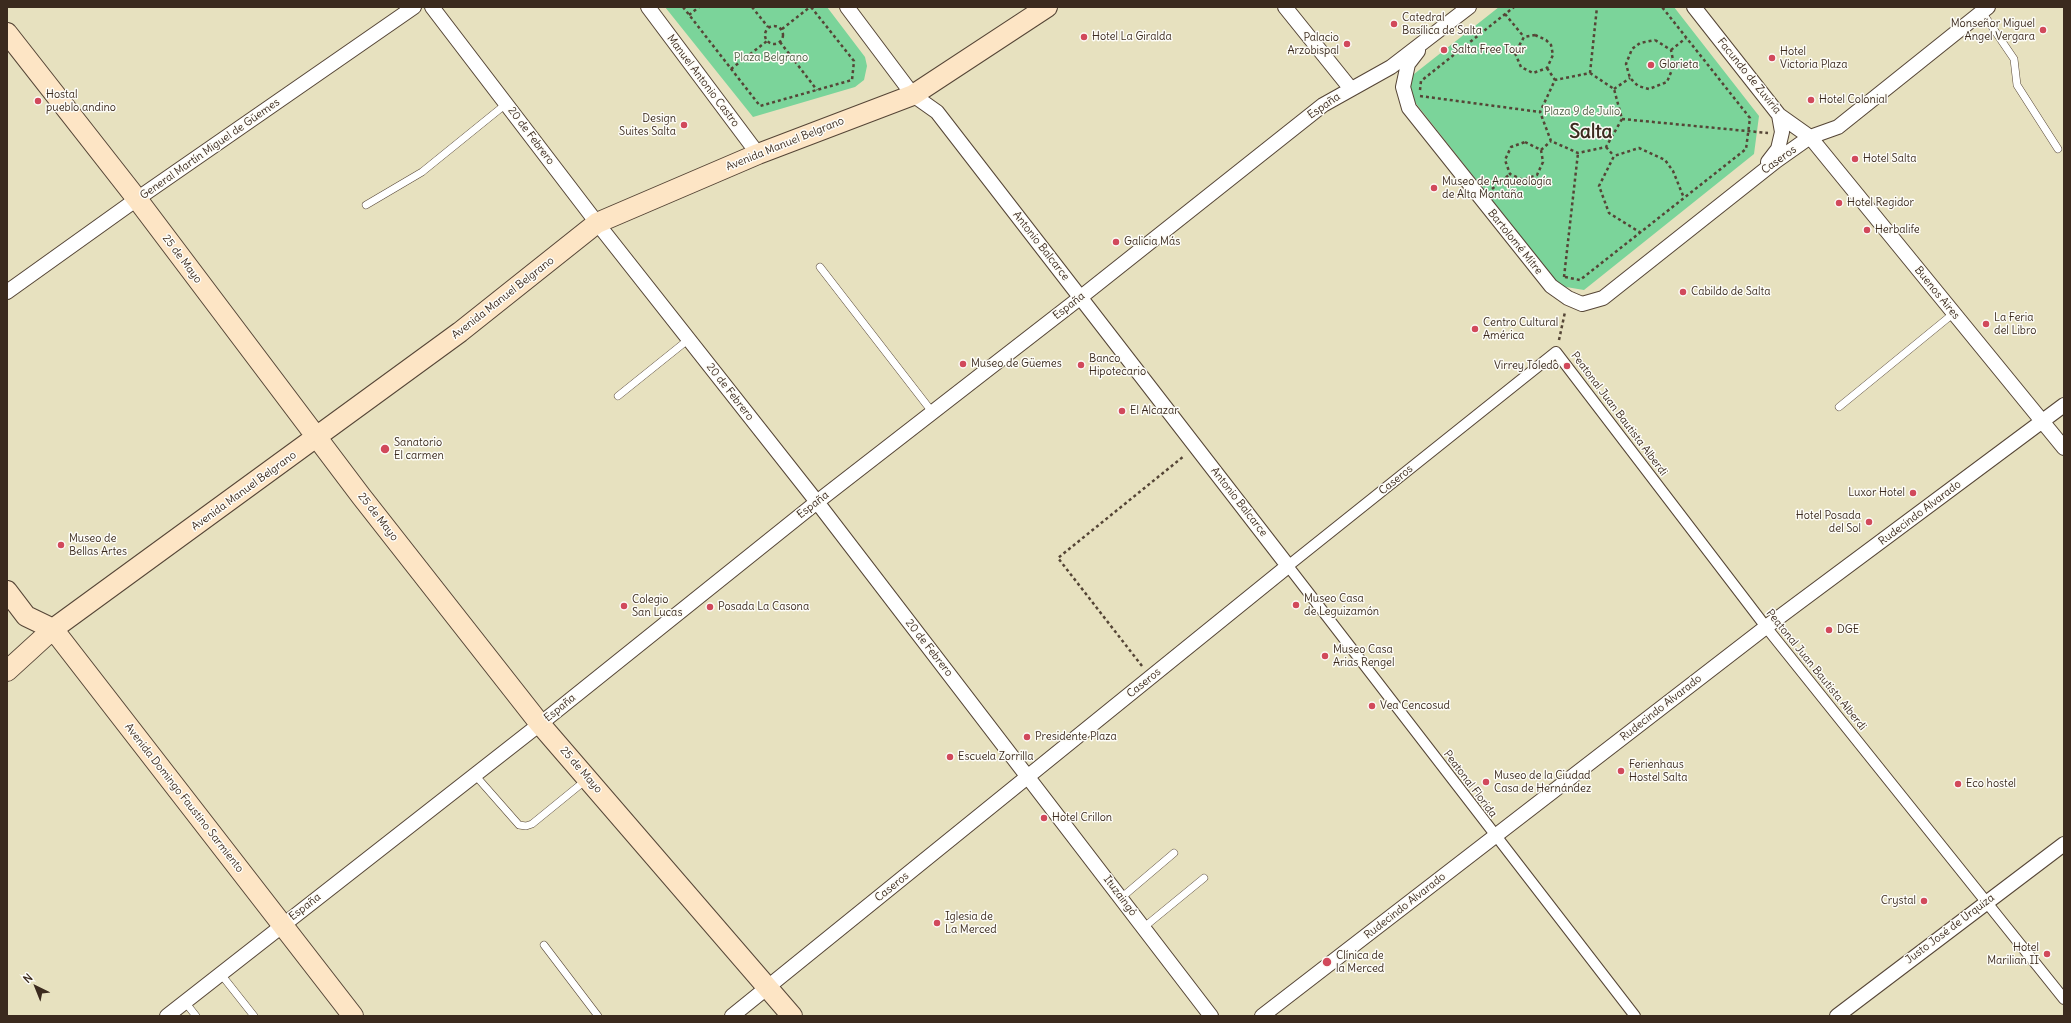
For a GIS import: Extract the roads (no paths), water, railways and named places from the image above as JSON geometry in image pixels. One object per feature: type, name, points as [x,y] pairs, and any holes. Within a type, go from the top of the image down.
[{"type":"main road","name":"Avenida Manuel Belgrano","points":[[7,671],[53,629],[318,438],[460,332],[598,223],[758,154],[913,94],[1047,7]]},
{"type":"main road","name":"25 de Mayo","points":[[7,33],[137,199],[318,438],[540,724],[792,1016]]},
{"type":"main road","name":"Avenida Domingo Faustino Sarmiento","points":[[7,591],[26,616],[53,629],[354,1016]]},
{"type":"street","name":"General Martín Miguel de Güemes","points":[[7,292],[137,199],[414,7]]},
{"type":"street","name":"20 de Febrero","points":[[432,7],[688,339],[817,502],[1028,777]]},
{"type":"street","name":"Manuel Antonio Castro","points":[[648,7],[758,154]]},
{"type":"street","name":"Antonio Balcarce","points":[[847,7],[913,94],[937,112],[1288,566]]},
{"type":"street","points":[[1285,7],[1350,89]]},
{"type":"street","name":"España","points":[[167,1016],[540,724],[817,502],[1081,297],[1323,105],[1391,67],[1469,7]]},
{"type":"street","name":"Facundo de Zuviría","points":[[1694,7],[1779,115],[1810,138]]},
{"type":"street","name":"Caseros","points":[[1568,298],[1582,304],[1603,298],[1755,178],[1810,138],[1838,127],[1985,9]]},
{"type":"street","name":"Bartolomé Mitre","points":[[1427,40],[1408,64],[1403,87],[1409,108],[1551,286],[1568,298]]},
{"type":"street","points":[[1755,178],[1778,149],[1781,135],[1781,121],[1779,115]]},
{"type":"street","name":"Buenos Aires","points":[[1810,138],[2064,448]]},
{"type":"street","name":"Caseros","points":[[732,1016],[1288,566],[1556,352]]},
{"type":"street","name":"Peatonal Juan Bautista Alberdi","points":[[1556,352],[1766,627],[2064,999]]},
{"type":"street","name":"Rudecindo Alvarado","points":[[1262,1016],[1766,627],[2064,405]]},
{"type":"street","name":"Peatonal Florida","points":[[1288,566],[1635,1016]]},
{"type":"street","name":"Ituzaingó","points":[[1028,777],[1211,1016]]},
{"type":"street","name":"Justo José de Urquiza","points":[[1837,1016],[1986,901],[2064,844]]},
{"type":"lane","points":[[1985,9],[2014,59],[2017,86],[2058,149]]},
{"type":"lane","points":[[366,205],[422,172],[506,104]]},
{"type":"lane","points":[[820,267],[932,412]]},
{"type":"lane","points":[[1839,406],[1954,313]]},
{"type":"lane","points":[[618,396],[688,339]]},
{"type":"lane","points":[[475,775],[519,825],[526,826],[532,824],[588,779]]},
{"type":"lane","points":[[1121,898],[1174,854]]},
{"type":"lane","points":[[1143,928],[1204,878]]},
{"type":"lane","points":[[544,946],[598,1016]]},
{"type":"lane","points":[[220,973],[254,1016]]},
{"type":"lane","points":[[184,1002],[196,1016]]},
{"type":"place","name":"Catedral Basílica de Salta","points":[[1394,24]]},
{"type":"place","name":"Monseñor Miguel Angel Vergara","points":[[2043,30]]},
{"type":"place","name":"Hotel La Giralda","points":[[1084,37]]},
{"type":"place","name":"Palacio Arzobispal","points":[[1347,44]]},
{"type":"place","name":"Salta Free Tour","points":[[1444,50]]},
{"type":"place","name":"Hotel Victoria Plaza","points":[[1772,58]]},
{"type":"place","name":"Glorieta","points":[[1651,65]]},
{"type":"place","name":"Hotel Colonial","points":[[1811,100]]},
{"type":"place","name":"Hostal pueblo andino","points":[[38,101]]},
{"type":"place","name":"Design Suites Salta","points":[[684,125]]},
{"type":"place","name":"Hotel Salta","points":[[1855,159]]},
{"type":"place","name":"Museo de Arqueología de Alta Montaña","points":[[1434,188]]},
{"type":"place","name":"Hotel Regidor","points":[[1839,203]]},
{"type":"place","name":"Herbalife","points":[[1867,230]]},
{"type":"place","name":"Galicia Más","points":[[1116,242]]},
{"type":"place","name":"Cabildo de Salta","points":[[1683,292]]},
{"type":"place","name":"La Feria del Libro","points":[[1986,324]]},
{"type":"place","name":"Centro Cultural América","points":[[1475,329]]},
{"type":"place","name":"Museo de Güemes","points":[[963,364]]},
{"type":"place","name":"Banco Hipotecario","points":[[1081,365]]},
{"type":"place","name":"Virrey Toledo","points":[[1567,366]]},
{"type":"place","name":"El Alcazar","points":[[1122,411]]},
{"type":"place","name":"Sanatorio El carmen","points":[[385,449]]},
{"type":"place","name":"Luxor Hotel","points":[[1913,493]]},
{"type":"place","name":"Hotel Posada del Sol","points":[[1869,522]]},
{"type":"place","name":"Museo de Bellas Artes","points":[[61,545]]},
{"type":"place","name":"Museo Casa de Leguizamón","points":[[1296,605]]},
{"type":"place","name":"Colegio San Lucas","points":[[624,606]]},
{"type":"place","name":"Posada La Casona","points":[[710,607]]},
{"type":"place","name":"DGE","points":[[1829,630]]},
{"type":"place","name":"Museo Casa Arias Rengel","points":[[1325,656]]},
{"type":"place","name":"Vea Cencosud","points":[[1372,706]]},
{"type":"place","name":"Presidente Plaza","points":[[1027,737]]},
{"type":"place","name":"Escuela Zorrilla","points":[[950,757]]},
{"type":"place","name":"Ferienhaus Hostel Salta","points":[[1621,771]]},
{"type":"place","name":"Museo de la Ciudad Casa de Hernández","points":[[1486,782]]},
{"type":"place","name":"Eco hostel","points":[[1958,784]]},
{"type":"place","name":"Hotel Crillon","points":[[1044,818]]},
{"type":"place","name":"Crystal","points":[[1924,901]]},
{"type":"place","name":"Iglesia de La Merced","points":[[937,923]]},
{"type":"place","name":"Hotel Marilian II","points":[[2047,954]]},
{"type":"place","name":"Clínica de la Merced","points":[[1327,962]]},
{"type":"district","name":"Salta","points":[[1591,133]]},
{"type":"park label","name":"Plaza Belgrano","points":[[771,58]]},
{"type":"park label","name":"Plaza 9 de Julio","points":[[1582,112]]}]
